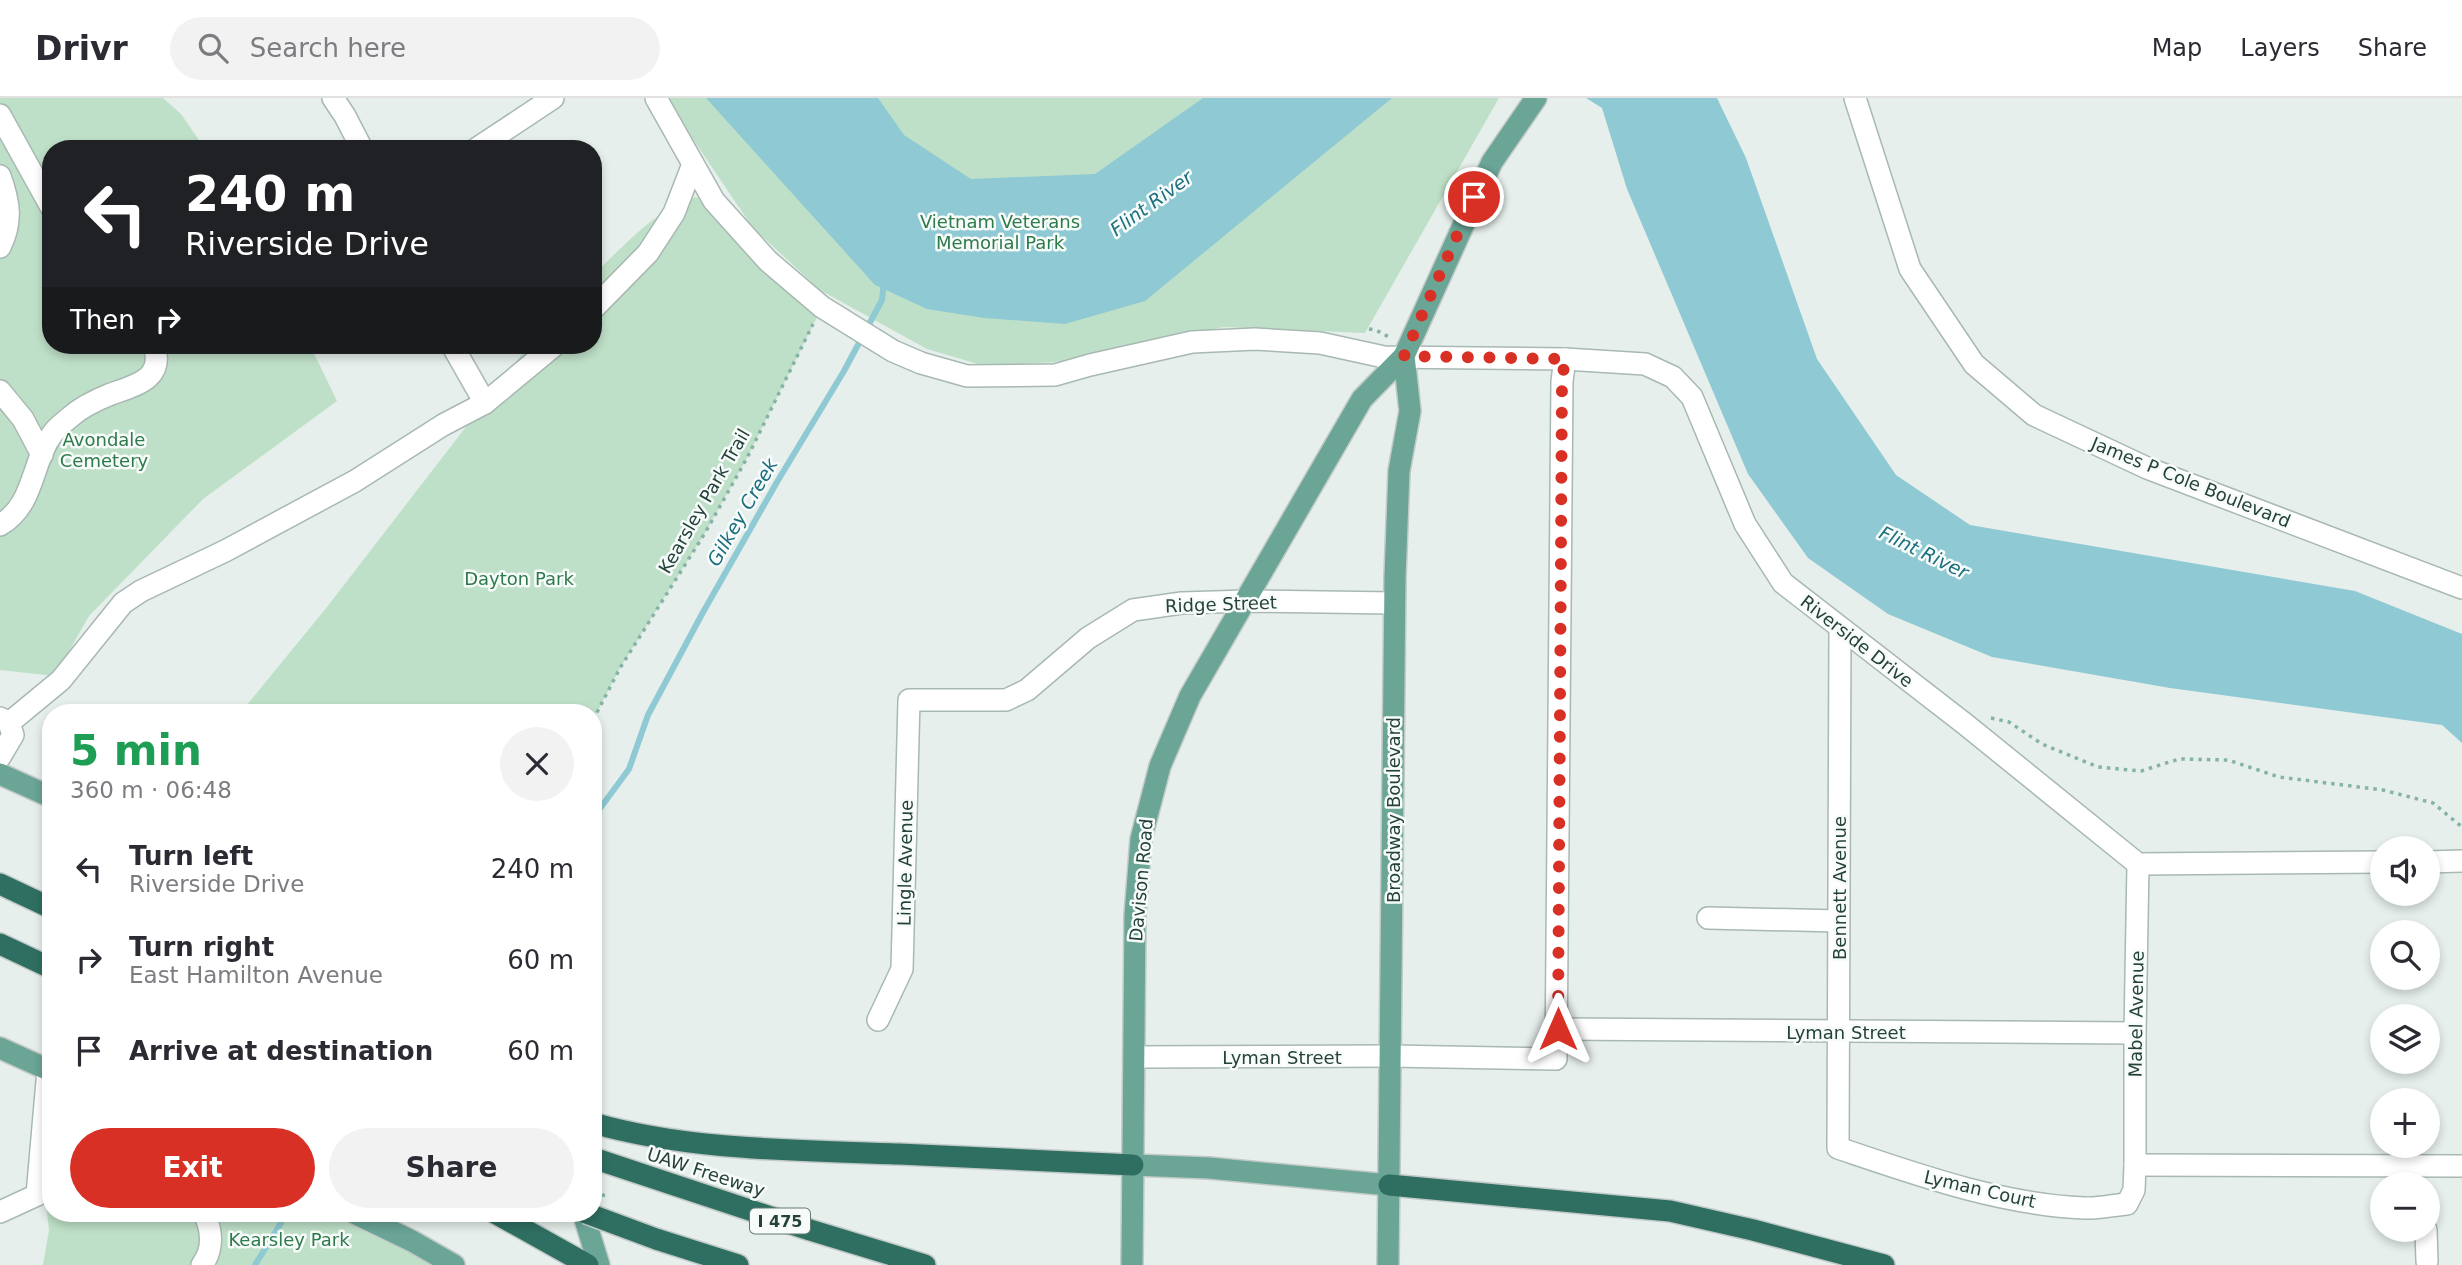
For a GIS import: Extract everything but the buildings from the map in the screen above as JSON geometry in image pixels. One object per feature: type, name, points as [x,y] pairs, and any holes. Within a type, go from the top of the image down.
[{"type":"highway","points":[[0,884],[42,904]]},
{"type":"highway","points":[[0,944],[42,964]]},
{"type":"highway","points":[[602,1126],[745,1146],[1133,1166]]},
{"type":"highway","name":"UAW Freeway","points":[[602,1161],[855,1245],[925,1265]]},
{"type":"highway","points":[[1389,1185],[1670,1211],[1884,1265]]},
{"type":"highway","points":[[602,1220],[738,1265]]},
{"type":"highway","points":[[512,1222],[588,1265]]},
{"type":"main road","points":[[1404,356],[1492,162],[1536,98]]},
{"type":"main road","name":"Davison Road","points":[[1132,1265],[1135,915],[1141,839],[1149,801],[1179,719],[1246,601],[1362,399],[1404,356]]},
{"type":"main road","name":"Broadway Boulevard","points":[[1388,1265],[1394,603],[1399,471],[1410,411],[1404,356]]},
{"type":"main road","points":[[0,774],[42,793]]},
{"type":"main road","points":[[0,1048],[42,1067]]},
{"type":"main road","points":[[1133,1166],[1209,1168],[1389,1185]]},
{"type":"main road","points":[[373,1222],[454,1265]]},
{"type":"main road","points":[[587,1222],[599,1265]]},
{"type":"street","points":[[333,98],[357,140]]},
{"type":"street","points":[[490,140],[553,98]]},
{"type":"street","name":"Riverside Drive","points":[[656,98],[720,208],[768,261],[830,314],[893,351],[920,363],[967,376],[1055,375],[1192,342],[1255,339],[1320,343],[1384,357],[1565,359],[1645,364],[1673,377],[1692,397],[1745,524],[1783,583],[1965,724],[2138,864]]},
{"type":"street","name":"James P Cole Boulevard","points":[[1855,98],[1910,269],[1974,364],[2034,415],[2147,468],[2462,588]]},
{"type":"street","points":[[0,115],[42,191]]},
{"type":"street","points":[[602,300],[648,253],[674,213],[693,164]]},
{"type":"street","points":[[0,176],[9,200],[7,224],[0,247]]},
{"type":"street","points":[[0,525],[22,505],[53,433],[71,416],[92,403],[137,386],[147,379],[155,367],[156,354]]},
{"type":"street","points":[[457,354],[485,403]]},
{"type":"street","points":[[0,757],[12,735],[5,721],[61,680],[123,603],[343,487],[443,425],[485,403],[544,354]]},
{"type":"street","points":[[1558,1029],[1562,395],[1565,359]]},
{"type":"street","points":[[0,391],[23,419],[42,455]]},
{"type":"street","name":"Ridge Street","points":[[909,700],[1006,700],[1027,690],[1088,638],[1133,611],[1182,603],[1246,601],[1394,603]]},
{"type":"street","name":"Bennett Avenue","points":[[1838,1148],[1840,629]]},
{"type":"street","name":"Lingle Avenue","points":[[878,1020],[902,969],[909,700]]},
{"type":"street","points":[[2440,862],[2462,861]]},
{"type":"street","points":[[2138,864],[2370,862]]},
{"type":"street","name":"Mabel Avenue","points":[[2135,1165],[2134,1033],[2138,864]]},
{"type":"street","points":[[1708,918],[1838,921]]},
{"type":"street","name":"Lyman Street","points":[[1135,1057],[1391,1056],[1556,1059],[1558,1029],[2134,1033]]},
{"type":"street","name":"Lyman Court","points":[[1838,1148],[1922,1176],[2007,1199],[2086,1208],[2127,1204],[2134,1190],[2135,1165]]},
{"type":"street","points":[[2135,1165],[2370,1173]]},
{"type":"street","points":[[2437,1172],[2462,1166]]},
{"type":"street","points":[[0,1212],[37,1195],[42,1170]]},
{"type":"street","points":[[202,1265],[208,1256],[211,1241],[208,1222]]},
{"type":"street","points":[[2426,1242],[2427,1261]]},
{"type":"path","name":"Kearsley Park Trail","points":[[601,704],[620,668],[705,533],[830,314]]},
{"type":"path","points":[[1965,724],[1975,717],[2009,722],[2042,744],[2098,767],[2141,771],[2179,759],[2228,760],[2278,777],[2384,790],[2433,803],[2462,827]]},
{"type":"green space","name":"Avondale Cemetery","points":[[0,98],[163,98],[181,114],[199,140],[42,140],[42,354],[314,354],[337,401],[203,499],[89,616],[55,676],[0,670]]},
{"type":"green space","name":"Vietnam Veterans Memorial Park","points":[[668,98],[1499,98],[1365,333],[1224,327],[1055,362],[985,366],[927,349],[820,290],[753,228]]},
{"type":"green space","name":"Dayton Park","points":[[695,197],[714,201],[822,307],[747,458],[705,533],[620,668],[601,704],[248,704],[327,607],[522,354],[602,354],[602,267],[654,219],[681,202]]},
{"type":"green space","name":"Kearsley Park","points":[[48,1222],[368,1222],[447,1265],[43,1265]]},
{"type":"water","name":"Flint River","points":[[706,98],[878,98],[904,135],[971,179],[1095,174],[1203,98],[1392,98],[1145,301],[1065,324],[984,318],[927,309],[875,285]]},
{"type":"water","name":"Flint River","points":[[1586,98],[1717,98],[1746,158],[1817,359],[1896,475],[1970,525],[2355,591],[2462,634],[2462,743],[2442,725],[2170,688],[1992,657],[1888,614],[1808,558],[1748,474],[1627,189],[1602,108]]},
{"type":"waterway","name":"Gilkey Creek","points":[[602,806],[629,769],[648,715],[702,614],[844,371],[882,300],[884,281]]},
{"type":"waterway","name":"Gilkey Creek","points":[[255,1265],[281,1223]]},
{"type":"route","points":[[1474,197],[1404,356],[1565,359],[1562,381],[1558,1029]]}]
